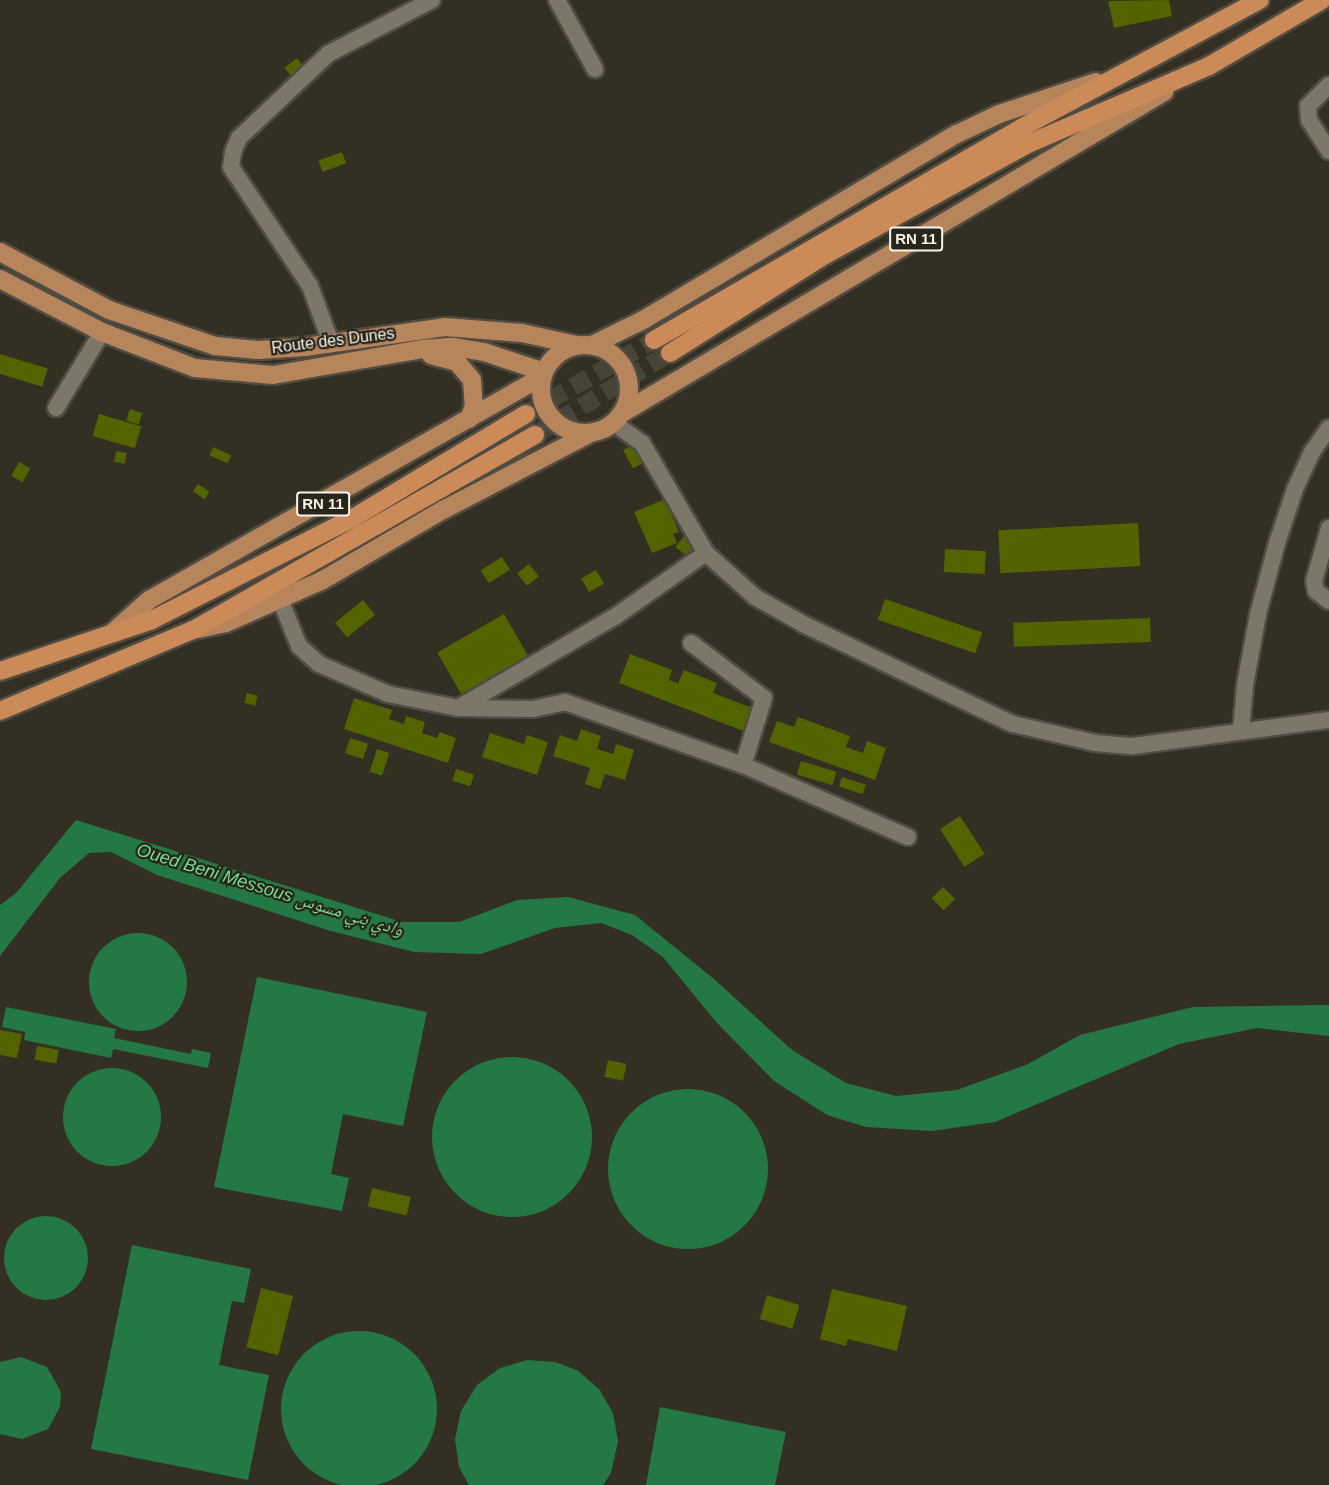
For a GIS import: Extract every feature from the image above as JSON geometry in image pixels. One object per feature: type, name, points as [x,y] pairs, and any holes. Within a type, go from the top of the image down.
[{"type":"highway","name":"RN 11","points":[[654,340],[1021,128],[1130,72],[1260,0]]},
{"type":"highway","name":"RN 11","points":[[670,353],[825,255],[1028,144],[1209,66],[1322,0]]},
{"type":"highway","name":"RN 11","points":[[0,671],[152,620],[353,518],[526,414]]},
{"type":"highway","name":"RN 11","points":[[0,711],[193,630],[535,435]]},
{"type":"main road","name":"RN 11","points":[[619,418],[1209,66]]},
{"type":"main road","name":"RN 11","points":[[584,345],[645,319],[957,134],[999,114],[1130,72]]},
{"type":"main road","name":"Route des Dunes","points":[[0,252],[110,310],[215,346],[258,350],[331,343],[445,327],[522,333],[584,345]]},
{"type":"main road","name":"Route des Dunes","points":[[0,279],[102,332],[195,368],[239,375],[312,370],[409,352],[469,349],[543,375]]},
{"type":"main road","points":[[584,345],[612,353],[626,370],[629,398],[619,418],[591,433],[576,432],[552,418],[541,392],[543,375],[563,350],[584,345]]},
{"type":"main road","points":[[409,352],[447,357],[466,370],[475,393],[469,419]]},
{"type":"main road","name":"RN 11","points":[[108,636],[149,600],[278,530],[543,375]]},
{"type":"main road","name":"RN 11","points":[[193,630],[226,623],[323,580],[443,510],[591,433]]},
{"type":"street","points":[[331,343],[310,286],[231,167],[233,152],[239,138],[328,54],[432,0]]},
{"type":"street","points":[[556,0],[595,69]]},
{"type":"street","points":[[1329,85],[1308,106],[1309,120],[1329,151]]},
{"type":"street","points":[[56,408],[102,332]]},
{"type":"street","points":[[619,418],[642,443],[706,553],[755,597],[805,625],[1013,724],[1095,743],[1133,746],[1329,720]]},
{"type":"street","points":[[1241,731],[1245,685],[1258,614],[1277,543],[1303,471],[1329,428]]},
{"type":"street","points":[[1329,528],[1314,581],[1316,591],[1329,601]]},
{"type":"street","points":[[458,708],[616,616],[706,553]]},
{"type":"street","points":[[280,599],[299,646],[319,664],[388,694],[458,708],[533,709],[565,702],[743,765],[908,837]]},
{"type":"street","points":[[691,643],[764,698],[743,765]]},
{"type":"water","name":"Oued Beni Messous وادي بني مسوس","points":[[76,820],[402,922],[459,922],[517,900],[568,897],[635,915],[714,979],[792,1050],[846,1083],[896,1096],[957,1090],[1028,1064],[1080,1035],[1193,1007],[1329,1005],[1329,1036],[1257,1028],[1179,1044],[995,1122],[932,1131],[866,1127],[827,1115],[774,1081],[716,1022],[663,957],[632,935],[601,923],[555,928],[481,954],[414,952],[331,931],[157,875],[111,852],[89,853],[60,878],[0,956],[0,905],[16,893]]},
{"type":"water","points":[[138,933],[157,937],[172,948],[183,963],[187,982],[183,1001],[172,1016],[157,1027],[138,1031],[119,1027],[104,1016],[93,1001],[89,982],[93,963],[104,948],[119,937]]},
{"type":"water","points":[[257,977],[427,1012],[403,1126],[343,1114],[331,1174],[349,1178],[342,1211],[214,1187]]},
{"type":"water","points":[[6,1007],[116,1029],[114,1038],[191,1054],[192,1049],[211,1053],[208,1068],[113,1049],[111,1058],[24,1040],[25,1032],[2,1027]]},
{"type":"water","points":[[512,1057],[528,1058],[543,1063],[557,1070],[569,1080],[579,1092],[586,1106],[591,1121],[591,1153],[586,1168],[579,1182],[569,1194],[557,1204],[543,1211],[528,1216],[512,1217],[496,1216],[481,1211],[467,1204],[455,1194],[445,1182],[438,1168],[433,1153],[432,1137],[433,1121],[438,1106],[445,1092],[455,1080],[467,1070],[481,1063],[496,1058]]},
{"type":"water","points":[[112,1068],[131,1072],[146,1083],[157,1098],[161,1117],[157,1136],[146,1151],[131,1162],[112,1166],[93,1162],[78,1151],[67,1136],[63,1117],[67,1098],[78,1083],[93,1072]]},
{"type":"water","points":[[688,1089],[704,1090],[719,1095],[733,1102],[745,1112],[755,1124],[762,1138],[767,1153],[767,1185],[762,1200],[755,1214],[745,1226],[733,1236],[719,1243],[704,1248],[688,1249],[672,1248],[657,1243],[643,1236],[631,1226],[621,1214],[614,1200],[609,1185],[608,1169],[609,1153],[614,1138],[621,1124],[631,1112],[643,1102],[657,1095],[672,1090]]},
{"type":"water","points":[[46,1216],[62,1219],[76,1228],[85,1242],[88,1258],[85,1274],[76,1288],[62,1297],[46,1300],[30,1297],[16,1288],[7,1274],[4,1258],[7,1242],[16,1228],[30,1219]]},
{"type":"water","points":[[132,1245],[251,1269],[244,1303],[232,1301],[219,1365],[269,1375],[248,1480],[91,1449]]},
{"type":"water","points":[[359,1331],[374,1332],[389,1337],[403,1344],[414,1354],[424,1365],[431,1379],[436,1394],[436,1424],[431,1439],[424,1453],[414,1464],[403,1474],[389,1481],[374,1486],[359,1487],[344,1486],[329,1481],[315,1474],[304,1464],[294,1453],[287,1439],[282,1424],[281,1409],[282,1394],[287,1379],[294,1365],[304,1354],[315,1344],[329,1337],[344,1332]]},
{"type":"water","points":[[21,1357],[47,1367],[61,1392],[60,1407],[48,1429],[22,1439],[0,1434],[0,1362]]},
{"type":"water","points":[[527,1360],[555,1362],[577,1370],[599,1389],[613,1413],[618,1441],[611,1473],[603,1485],[469,1485],[459,1467],[455,1439],[461,1411],[477,1385],[500,1368]]},
{"type":"water","points":[[660,1407],[786,1432],[775,1485],[646,1485]]},
{"type":"building","points":[[1169,0],[1172,16],[1114,28],[1108,1]]},
{"type":"building","points":[[297,58],[304,67],[291,77],[284,68]]},
{"type":"building","points":[[342,152],[346,163],[323,172],[319,161]]},
{"type":"building","points":[[0,354],[48,369],[42,387],[0,374]]},
{"type":"building","points":[[130,409],[142,413],[139,424],[126,420]]},
{"type":"building","points":[[99,414],[141,426],[135,448],[93,436]]},
{"type":"building","points":[[638,442],[648,461],[633,469],[623,450]]},
{"type":"building","points":[[213,447],[231,455],[228,463],[209,455]]},
{"type":"building","points":[[116,451],[127,453],[125,464],[114,462]]},
{"type":"building","points":[[19,462],[30,468],[23,482],[11,476]]},
{"type":"building","points":[[198,484],[210,492],[205,499],[193,491]]},
{"type":"building","points":[[665,499],[679,532],[673,534],[677,543],[652,553],[634,512]]},
{"type":"building","points":[[1138,523],[1140,566],[1000,573],[998,530]]},
{"type":"building","points":[[684,536],[698,547],[690,558],[675,547]]},
{"type":"building","points":[[945,549],[986,551],[985,574],[944,572]]},
{"type":"building","points":[[502,557],[510,570],[489,583],[481,570]]},
{"type":"building","points":[[529,564],[539,577],[527,586],[517,573]]},
{"type":"building","points":[[596,570],[604,584],[589,592],[581,578]]},
{"type":"building","points":[[885,599],[982,633],[975,653],[878,620]]},
{"type":"building","points":[[363,600],[375,615],[347,637],[335,623]]},
{"type":"building","points":[[504,614],[530,658],[463,697],[437,652]]},
{"type":"building","points":[[1150,618],[1151,642],[1014,647],[1013,623]]},
{"type":"building","points":[[630,654],[672,670],[669,680],[678,683],[684,670],[717,683],[713,693],[755,709],[746,732],[619,683]]},
{"type":"building","points":[[247,693],[258,696],[255,706],[244,703]]},
{"type":"building","points":[[354,698],[392,710],[389,719],[404,724],[406,716],[425,722],[422,733],[437,738],[440,732],[456,738],[448,763],[344,729]]},
{"type":"building","points":[[798,717],[850,736],[846,747],[863,753],[867,741],[886,748],[875,780],[769,742],[777,721],[794,727]]},
{"type":"building","points":[[581,729],[601,736],[597,749],[613,754],[616,744],[634,750],[625,780],[605,774],[600,789],[585,784],[590,768],[553,756],[560,735],[577,741]]},
{"type":"building","points":[[490,733],[524,744],[527,735],[548,742],[537,775],[482,757]]},
{"type":"building","points":[[350,738],[368,744],[363,759],[345,753]]},
{"type":"building","points":[[377,749],[389,753],[382,776],[370,772]]},
{"type":"building","points":[[801,761],[836,772],[832,785],[797,774]]},
{"type":"building","points":[[456,769],[474,775],[470,786],[452,780]]},
{"type":"building","points":[[842,777],[866,785],[863,794],[839,787]]},
{"type":"building","points":[[960,816],[985,854],[964,867],[940,829]]},
{"type":"building","points":[[943,887],[955,899],[944,910],[932,898]]},
{"type":"building","points":[[0,1030],[22,1034],[17,1058],[0,1055]]},
{"type":"building","points":[[37,1046],[59,1050],[56,1064],[35,1060]]},
{"type":"building","points":[[608,1060],[627,1064],[623,1081],[604,1077]]},
{"type":"building","points":[[372,1188],[411,1197],[407,1216],[368,1207]]},
{"type":"building","points":[[261,1288],[293,1296],[278,1355],[246,1347]]},
{"type":"building","points":[[832,1289],[907,1306],[897,1351],[848,1339],[846,1346],[820,1339]]},
{"type":"building","points":[[767,1295],[800,1305],[792,1329],[760,1319]]},
{"type":"tunnel","points":[[526,414],[654,340]]},
{"type":"tunnel","points":[[535,435],[670,353]]}]
